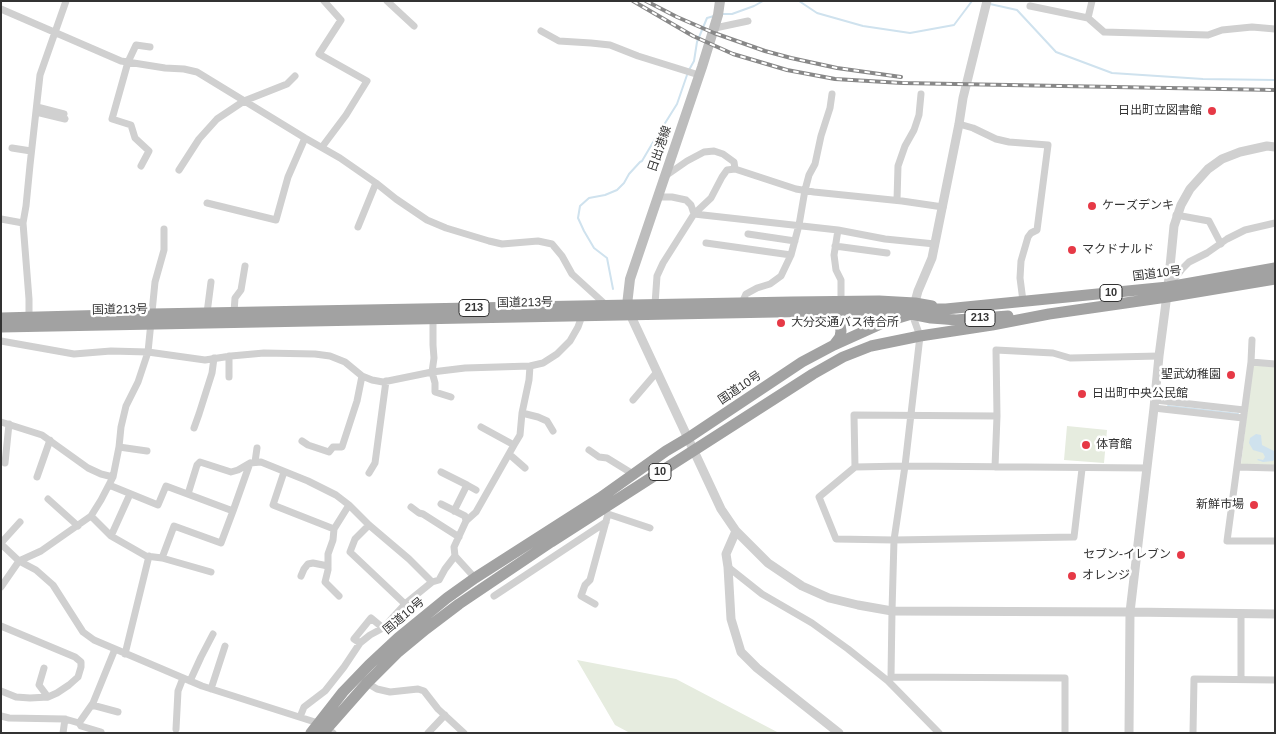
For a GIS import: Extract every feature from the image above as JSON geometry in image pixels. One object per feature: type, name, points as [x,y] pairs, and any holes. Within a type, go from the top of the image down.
[{"type":"highway","name":"国道10号","points":[[310,733],[325,729],[367,683],[398,653],[426,629],[499,576],[605,511],[694,450],[843,357],[871,346],[1167,292],[1275,268]]},
{"type":"highway","name":"国道10号","points":[[325,729],[356,678],[421,618],[475,578],[600,498],[666,451],[802,362],[834,345],[913,308],[946,309],[1023,301],[1167,292],[1275,278]]},
{"type":"highway","name":"国道213号","points":[[1,327],[29,322],[151,318],[433,318],[583,310],[606,305],[628,310],[655,304],[742,303],[838,306],[896,311],[913,308],[931,318],[956,320],[1049,314]]},
{"type":"highway","name":"国道213号","points":[[151,318],[234,312],[628,310],[838,306]]},
{"type":"highway","points":[[834,345],[840,337],[841,331],[838,306]]},
{"type":"highway","name":"国道213号","points":[[1,318],[29,322]]},
{"type":"main road","name":"日出港線","points":[[628,310],[630,279],[715,28],[720,1]]},
{"type":"street","points":[[322,147],[346,115],[367,81],[319,54],[341,20],[324,1]]},
{"type":"street","points":[[387,1],[414,26]]},
{"type":"street","points":[[890,679],[894,540],[906,466],[920,336],[913,308],[932,258],[965,90],[987,1]]},
{"type":"street","points":[[1088,18],[1092,1]]},
{"type":"street","points":[[29,322],[23,223],[31,151],[40,75],[65,2]]},
{"type":"street","points":[[1030,6],[1088,18],[1104,32],[1208,35],[1222,30],[1252,26],[1275,29]]},
{"type":"street","points":[[1,9],[121,61],[197,72],[340,158],[427,220],[446,228],[502,244],[538,241],[552,244],[562,256],[572,274],[606,305]]},
{"type":"street","points":[[715,28],[748,21]]},
{"type":"street","points":[[541,31],[559,41],[610,45],[699,75]]},
{"type":"street","points":[[141,166],[149,151],[135,138],[131,125],[112,118],[128,62],[136,45],[150,48]]},
{"type":"street","points":[[179,170],[199,138],[217,119],[244,101],[287,84],[294,76]]},
{"type":"street","points":[[742,303],[746,294],[770,284],[781,276],[791,254],[799,226],[805,190],[809,175],[816,164],[832,94]]},
{"type":"street","points":[[896,200],[898,166],[904,146],[914,130],[919,115],[921,94]]},
{"type":"street","points":[[36,110],[65,116]]},
{"type":"street","points":[[959,124],[973,128],[996,139],[1048,145],[1036,230],[1028,237],[1021,261],[1020,278],[1023,301]]},
{"type":"street","points":[[207,203],[276,220],[288,177],[305,138]]},
{"type":"street","points":[[1129,733],[1130,612],[1176,215],[1190,188],[1202,175],[1222,159],[1240,152],[1267,146],[1275,147]]},
{"type":"street","points":[[12,148],[31,151]]},
{"type":"street","points":[[663,178],[687,161],[704,152],[714,151],[723,154],[734,162],[735,169]]},
{"type":"street","points":[[655,304],[657,276],[663,263],[694,214],[711,198],[727,170],[743,171],[796,189],[943,207]]},
{"type":"street","points":[[358,226],[376,183]]},
{"type":"street","points":[[657,197],[672,197],[686,200],[694,214]]},
{"type":"street","points":[[694,214],[838,230],[886,239],[935,244]]},
{"type":"street","points":[[1176,215],[1209,221],[1221,244]]},
{"type":"street","points":[[1,219],[23,223]]},
{"type":"street","points":[[1167,292],[1182,269],[1189,262],[1207,253],[1238,232],[1275,223]]},
{"type":"street","points":[[1,587],[19,561],[41,551],[91,516],[113,477],[119,447],[120,427],[126,406],[138,382],[148,352],[155,282],[164,250],[164,229]]},
{"type":"street","points":[[838,230],[834,255],[836,270],[841,280],[838,306]]},
{"type":"street","points":[[748,234],[795,241]]},
{"type":"street","points":[[706,243],[791,254]]},
{"type":"street","points":[[835,246],[887,253]]},
{"type":"street","points":[[234,312],[234,298],[241,290],[245,266]]},
{"type":"street","points":[[206,313],[211,282]]},
{"type":"street","points":[[1,341],[74,354],[111,351],[148,352],[205,360],[264,353],[315,354],[330,356],[345,362],[362,376],[372,380],[386,381],[465,368],[530,366],[543,363],[557,354],[570,341],[583,310]]},
{"type":"street","points":[[628,310],[721,509],[736,531],[768,563],[802,586],[829,598],[892,610],[1275,614]]},
{"type":"street","points":[[433,318],[434,358],[432,372],[435,383],[434,392],[451,397]]},
{"type":"street","points":[[1252,340],[1251,362],[1227,541],[1275,541]]},
{"type":"street","points":[[995,467],[996,350],[1053,353],[1070,358],[1159,356]]},
{"type":"street","points":[[229,356],[229,378]]},
{"type":"street","points":[[194,428],[212,373],[214,358]]},
{"type":"street","points":[[1251,362],[1275,364]]},
{"type":"street","points":[[475,578],[455,556],[454,547],[466,522],[476,512],[520,435],[530,366]]},
{"type":"street","points":[[633,400],[657,372]]},
{"type":"street","points":[[302,441],[329,452],[333,447],[342,447],[357,400],[362,376]]},
{"type":"street","points":[[369,473],[375,463],[386,381]]},
{"type":"street","points":[[1155,404],[1244,410]]},
{"type":"street","points":[[1155,404],[1243,418]]},
{"type":"street","points":[[522,412],[546,421],[553,431]]},
{"type":"street","points":[[855,466],[854,415],[996,416]]},
{"type":"street","points":[[1,422],[42,435],[88,468],[113,477]]},
{"type":"street","points":[[5,463],[9,424]]},
{"type":"street","points":[[481,427],[514,445]]},
{"type":"street","points":[[37,477],[50,440]]},
{"type":"street","points":[[119,447],[147,452]]},
{"type":"street","points":[[162,558],[174,526],[221,543],[253,463],[257,448]]},
{"type":"street","points":[[589,450],[634,474]]},
{"type":"street","points":[[509,454],[525,468]]},
{"type":"street","points":[[188,494],[197,465],[200,462],[231,472],[253,463],[261,462],[308,481],[336,495],[409,558],[432,582]]},
{"type":"street","points":[[1082,469],[1074,537],[836,539],[819,497],[855,466],[1147,468]]},
{"type":"street","points":[[1237,468],[1275,468]]},
{"type":"street","points":[[284,472],[273,505],[334,529]]},
{"type":"street","points":[[441,472],[476,490]]},
{"type":"street","points":[[109,485],[158,506],[166,486],[233,511]]},
{"type":"street","points":[[454,511],[467,485]]},
{"type":"street","points":[[111,536],[130,494]]},
{"type":"street","points":[[48,500],[78,526]]},
{"type":"street","points":[[441,504],[465,516],[466,522]]},
{"type":"street","points":[[339,596],[325,582],[328,554],[333,540],[334,529],[349,505]]},
{"type":"street","points":[[411,507],[459,536]]},
{"type":"street","points":[[595,604],[581,596],[585,584],[590,580],[606,522],[605,511],[650,528]]},
{"type":"street","points":[[91,516],[111,536],[146,556],[162,558],[211,572]]},
{"type":"street","points":[[20,522],[1,544],[19,561],[36,570],[53,585],[83,632],[94,640],[186,680],[300,717],[325,729]]},
{"type":"street","points":[[494,596],[606,522]]},
{"type":"street","points":[[369,525],[355,539],[350,552],[406,604]]},
{"type":"street","points":[[736,531],[726,554],[731,619],[741,652],[757,668],[839,733]]},
{"type":"street","points":[[125,654],[149,556]]},
{"type":"street","points":[[300,717],[304,707],[325,691],[360,643],[383,628],[406,604],[432,582],[439,580],[455,556]]},
{"type":"street","points":[[301,576],[308,564],[328,566]]},
{"type":"street","points":[[728,566],[762,594],[812,623],[890,679],[939,733]]},
{"type":"street","points":[[1240,679],[1241,614]]},
{"type":"street","points":[[360,643],[354,639],[371,618],[383,628]]},
{"type":"street","points":[[1,626],[75,657],[81,662],[82,667],[78,677],[69,685],[48,697],[16,697],[1,691]]},
{"type":"street","points":[[176,729],[178,691],[201,657],[213,634]]},
{"type":"street","points":[[211,689],[225,646]]},
{"type":"street","points":[[78,723],[92,705],[114,650]]},
{"type":"street","points":[[44,668],[39,685],[48,697]]},
{"type":"street","points":[[890,679],[1065,678],[1064,733]]},
{"type":"street","points":[[1193,733],[1194,679],[1275,680]]},
{"type":"street","points":[[367,683],[377,689],[390,692],[424,691],[464,733]]},
{"type":"street","points":[[92,705],[118,712]]},
{"type":"street","points":[[428,733],[445,715]]},
{"type":"street","points":[[1,716],[9,718],[65,718],[81,726],[101,732]]},
{"type":"street","points":[[63,733],[65,718]]},
{"type":"shaded area","points":[[1253,365],[1275,367],[1275,465],[1241,464]]},
{"type":"shaded area","name":"体育館","points":[[1067,426],[1107,430],[1104,463],[1064,460]]},
{"type":"shaded area","points":[[577,660],[676,679],[779,733],[630,733],[615,725]]},
{"type":"water","points":[[1256,434],[1261,435],[1262,445],[1274,451],[1275,459],[1273,461],[1263,462],[1257,460],[1263,460],[1265,457],[1263,453],[1253,450],[1249,443],[1250,438]]},
{"type":"waterway","points":[[721,14],[732,14],[763,1]]},
{"type":"waterway","points":[[799,1],[817,13],[863,26],[910,33],[954,25],[972,1]]},
{"type":"waterway","points":[[990,4],[1017,10],[1056,52],[1112,73],[1203,79],[1275,80]]},
{"type":"waterway","points":[[689,70],[694,61],[697,42],[707,18],[714,16]]},
{"type":"waterway","points":[[613,289],[607,258],[594,248],[578,218],[580,206],[589,198],[605,195],[617,190],[642,161],[677,104],[687,75]]},
{"type":"waterway","points":[[1168,406],[1238,414]]},
{"type":"railway","points":[[633,1],[693,36],[733,54],[787,70],[835,79],[902,83],[1275,90]]},
{"type":"railway","points":[[646,1],[714,33],[765,51],[837,68],[901,77]]},
{"type":"place","name":"日出町立図書館","points":[[1212,111]]},
{"type":"place","name":"ケーズデンキ","points":[[1092,206]]},
{"type":"place","name":"マクドナルド","points":[[1072,250]]},
{"type":"place","name":"大分交通バス待合所","points":[[781,323]]},
{"type":"place","name":"聖武幼稚園","points":[[1231,375]]},
{"type":"place","name":"日出町中央公民館","points":[[1082,394]]},
{"type":"place","name":"体育館","points":[[1086,445]]},
{"type":"place","name":"新鮮市場","points":[[1254,505]]},
{"type":"place","name":"セブン-イレブン","points":[[1181,555]]},
{"type":"place","name":"オレンジ","points":[[1072,576]]}]
